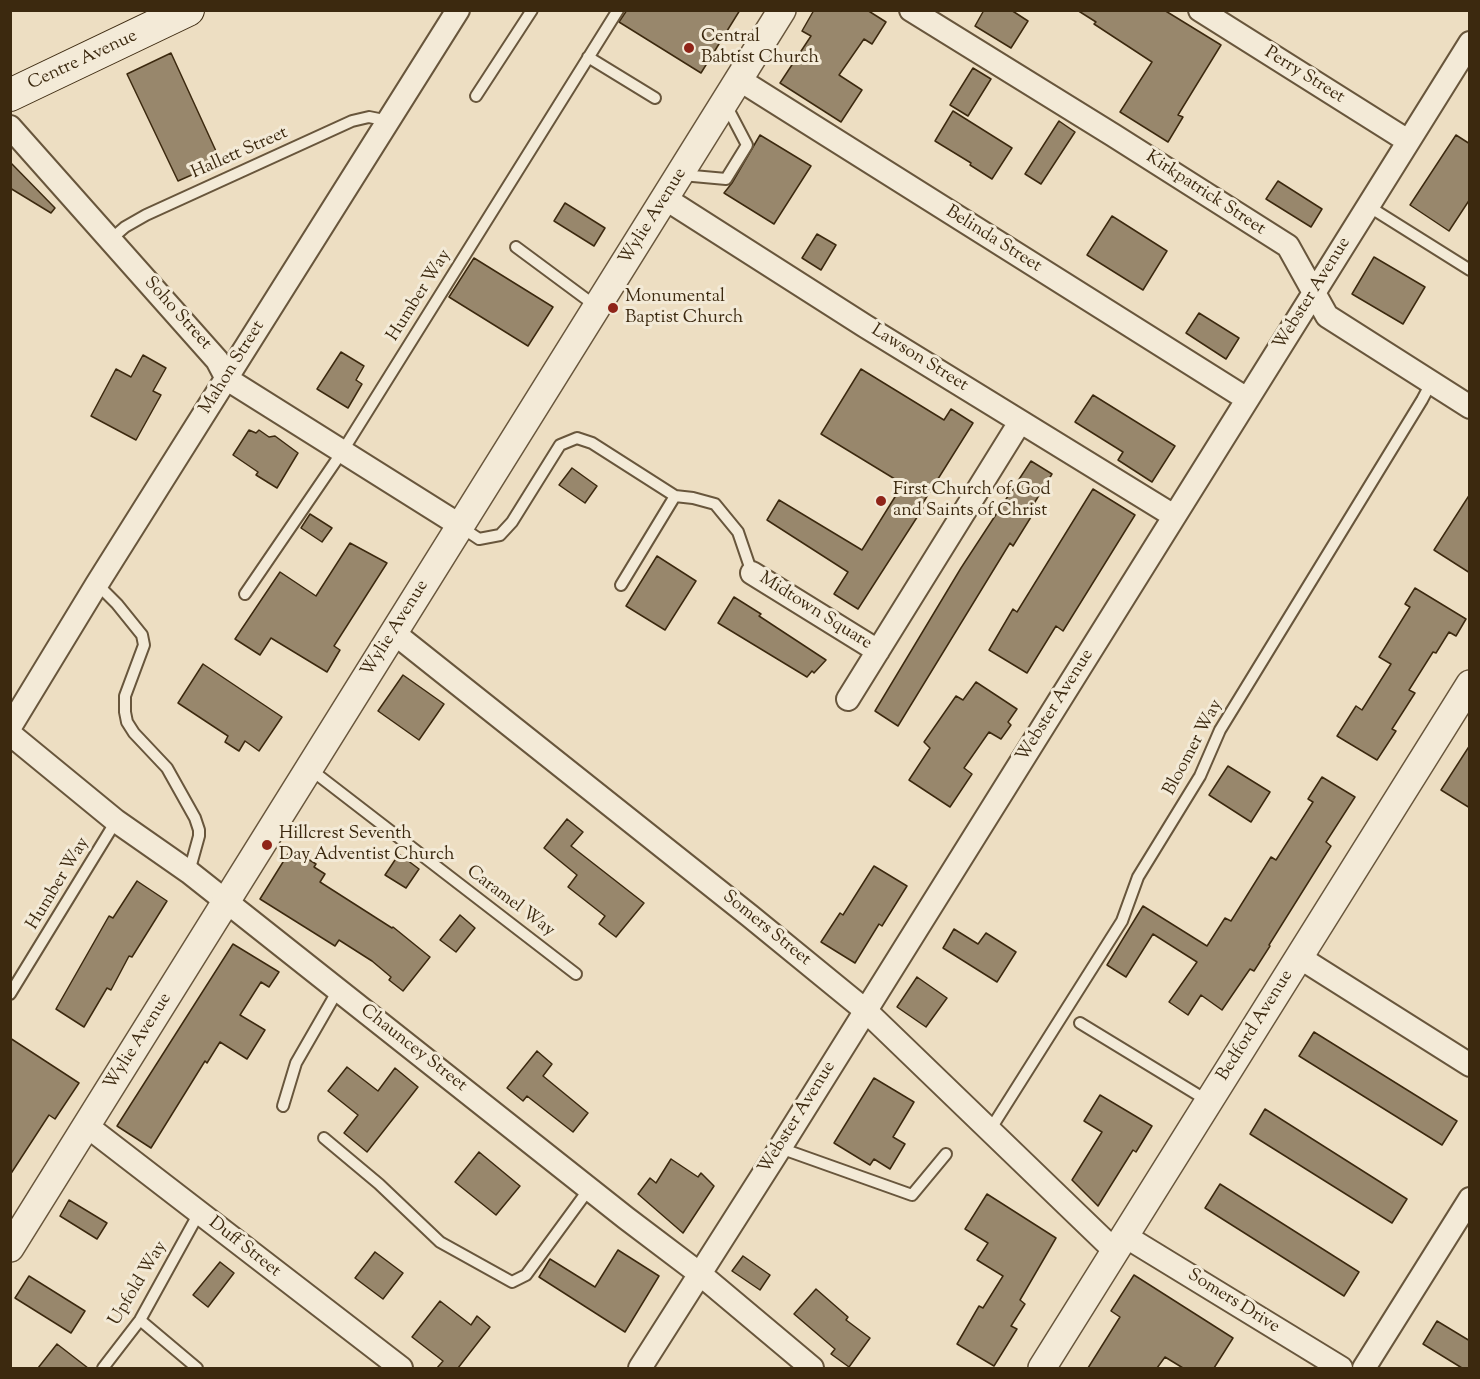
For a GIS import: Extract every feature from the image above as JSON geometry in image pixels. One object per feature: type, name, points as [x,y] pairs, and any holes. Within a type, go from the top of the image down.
[{"type":"main road","name":"Centre Avenue","points":[[10,95],[152,23],[188,10]]},
{"type":"street","name":"Mahon Street","points":[[10,727],[97,584],[458,10]]},
{"type":"street","name":"Wylie Avenue","points":[[10,1248],[782,10]]},
{"type":"street","name":"Kirkpatrick Street","points":[[911,10],[1288,246],[1327,316],[1470,407]]},
{"type":"street","name":"Perry Street","points":[[1200,10],[1408,141]]},
{"type":"street","name":"Webster Avenue","points":[[640,1368],[780,1148],[1408,141],[1463,66],[1470,43]]},
{"type":"street","name":"Belinda Street","points":[[740,80],[1246,399]]},
{"type":"street","name":"Soho Street","points":[[10,128],[217,360],[227,379],[460,526]]},
{"type":"street","name":"Lawson Street","points":[[666,199],[1174,516]]},
{"type":"street","name":"Midtown Square","points":[[848,699],[1020,422]]},
{"type":"street","name":"Midtown Square","points":[[752,573],[878,651]]},
{"type":"street","name":"Somers Street","points":[[394,633],[865,1010],[990,1130],[1120,1243]]},
{"type":"street","name":"Bedford Avenue","points":[[1042,1368],[1470,684]]},
{"type":"street","name":"Chauncey Street","points":[[10,734],[116,821],[189,872],[589,1189],[700,1274],[812,1368]]},
{"type":"street","points":[[1299,957],[1470,1065]]},
{"type":"street","name":"Duff Street","points":[[87,1126],[401,1368]]},
{"type":"street","points":[[1364,1368],[1470,1199]]},
{"type":"street","name":"Somers Drive","points":[[1120,1243],[1341,1368]]},
{"type":"lane","points":[[476,96],[532,10]]},
{"type":"lane","name":"Humber Way","points":[[245,594],[342,452],[618,10]]},
{"type":"lane","points":[[588,57],[655,98]]},
{"type":"lane","points":[[681,175],[726,179],[747,145],[725,102]]},
{"type":"lane","name":"Hallett Street","points":[[110,240],[125,227],[146,215],[352,121],[369,117],[389,121]]},
{"type":"lane","points":[[1368,206],[1470,270]]},
{"type":"lane","points":[[516,248],[597,307]]},
{"type":"lane","name":"Bloomer Way","points":[[990,1130],[1122,921],[1138,877],[1200,776],[1220,730],[1431,383]]},
{"type":"lane","points":[[460,526],[479,539],[500,535],[512,522],[560,445],[577,438],[592,442],[675,496],[715,504],[738,532],[752,573]]},
{"type":"lane","points":[[621,585],[675,496]]},
{"type":"lane","points":[[97,584],[142,635],[144,645],[125,696],[125,712],[127,722],[134,733],[168,768],[195,818],[199,836],[189,872]]},
{"type":"lane","name":"Caramel Way","points":[[309,769],[576,974]]},
{"type":"lane","name":"Humber Way","points":[[10,994],[116,821]]},
{"type":"lane","points":[[283,1106],[296,1063],[338,990]]},
{"type":"lane","points":[[1080,1023],[1208,1101]]},
{"type":"lane","points":[[324,1138],[379,1184],[440,1242],[512,1282],[526,1275],[589,1189]]},
{"type":"lane","points":[[780,1148],[912,1195],[946,1154]]},
{"type":"lane","name":"Upfold Way","points":[[103,1368],[140,1320],[199,1213]]},
{"type":"lane","points":[[140,1320],[197,1368]]},
{"type":"building","name":"Central Babtist Church","points":[[627,10],[740,10],[701,73],[619,22]]},
{"type":"building","points":[[814,10],[867,10],[886,22],[872,44],[864,39],[839,75],[862,90],[841,122],[780,83],[811,36],[802,31]]},
{"type":"building","points":[[984,10],[1011,10],[1028,21],[1011,48],[975,26]]},
{"type":"building","points":[[1077,10],[1164,10],[1221,45],[1178,115],[1183,117],[1168,142],[1120,112],[1152,62],[1094,24],[1096,22]]},
{"type":"building","points":[[171,53],[221,162],[178,181],[127,74]]},
{"type":"building","points":[[973,68],[991,79],[968,116],[950,105]]},
{"type":"building","points":[[953,111],[1012,148],[992,179],[935,141]]},
{"type":"building","points":[[1059,121],[1075,132],[1041,184],[1025,174]]},
{"type":"building","points":[[760,135],[811,166],[774,224],[724,193]]},
{"type":"building","points":[[1456,135],[1470,144],[1470,199],[1449,231],[1410,205]]},
{"type":"building","points":[[10,162],[55,208],[51,213],[10,188]]},
{"type":"building","points":[[1278,181],[1322,209],[1311,227],[1266,199]]},
{"type":"building","points":[[565,203],[605,228],[594,246],[554,221]]},
{"type":"building","points":[[1112,216],[1167,251],[1143,290],[1087,255]]},
{"type":"building","points":[[817,234],[836,245],[821,270],[802,258]]},
{"type":"building","points":[[1374,257],[1425,287],[1403,324],[1352,294]]},
{"type":"building","points":[[474,258],[553,307],[528,346],[449,297]]},
{"type":"building","points":[[1199,313],[1239,338],[1226,359],[1186,333]]},
{"type":"building","points":[[341,352],[364,366],[356,380],[362,384],[348,408],[317,389]]},
{"type":"building","points":[[143,355],[166,368],[153,391],[161,395],[136,440],[91,416],[116,369],[131,377]]},
{"type":"building","points":[[861,369],[944,420],[951,409],[973,423],[921,506],[923,508],[858,609],[834,594],[848,572],[767,520],[779,500],[862,550],[903,484],[821,434]]},
{"type":"building","points":[[1093,395],[1175,446],[1152,482],[1118,460],[1123,452],[1075,422]]},
{"type":"building","points":[[249,430],[256,433],[259,430],[269,437],[275,436],[298,453],[277,488],[256,475],[258,472],[233,455]]},
{"type":"building","points":[[1031,461],[1052,474],[1027,515],[1031,517],[1013,546],[1010,543],[898,726],[875,711],[961,568]]},
{"type":"building","points":[[572,468],[597,486],[585,503],[559,485]]},
{"type":"building","points":[[1093,489],[1135,515],[1063,631],[1056,626],[1027,673],[989,650],[1013,609],[1017,612]]},
{"type":"building","points":[[1470,494],[1470,573],[1434,550]]},
{"type":"building","points":[[310,514],[332,528],[322,542],[301,528]]},
{"type":"building","points":[[350,543],[387,563],[334,646],[340,650],[327,672],[271,638],[260,655],[235,639],[280,572],[316,596]]},
{"type":"building","points":[[657,556],[696,581],[665,630],[626,606]]},
{"type":"building","points":[[1415,588],[1466,619],[1456,636],[1449,632],[1436,653],[1433,652],[1409,690],[1415,693],[1392,729],[1396,731],[1377,760],[1337,736],[1356,706],[1362,710],[1391,664],[1379,657],[1410,607],[1405,604]]},
{"type":"building","points":[[734,597],[826,660],[807,677],[718,623]]},
{"type":"building","points":[[203,664],[282,717],[259,751],[245,741],[239,751],[225,742],[228,736],[178,703]]},
{"type":"building","points":[[403,675],[444,704],[419,740],[378,711]]},
{"type":"building","points":[[976,682],[1017,709],[1008,722],[1011,725],[1001,739],[989,732],[964,768],[972,774],[950,807],[909,780],[930,748],[924,742],[956,696],[963,700]]},
{"type":"building","points":[[1470,745],[1470,808],[1441,790]]},
{"type":"building","points":[[1228,766],[1270,792],[1251,822],[1209,795]]},
{"type":"building","points":[[1322,777],[1355,797],[1326,842],[1331,846],[1270,946],[1254,971],[1250,969],[1222,1010],[1201,995],[1188,1015],[1169,1002],[1197,962],[1153,934],[1126,977],[1107,965],[1143,906],[1207,946],[1225,918],[1231,921],[1271,857],[1276,860],[1313,802],[1308,799]]},
{"type":"building","points":[[567,819],[583,832],[571,846],[644,903],[616,937],[599,924],[605,916],[568,887],[577,875],[544,848]]},
{"type":"building","points":[[295,851],[316,864],[314,867],[325,874],[320,882],[393,927],[430,957],[403,991],[389,980],[391,977],[372,961],[339,940],[335,946],[260,899],[288,854],[292,856]]},
{"type":"building","points":[[399,854],[419,869],[406,888],[385,875]]},
{"type":"building","points":[[874,866],[907,886],[882,926],[879,924],[855,963],[821,942],[840,913],[843,915]]},
{"type":"building","points":[[137,881],[167,901],[132,957],[129,956],[111,990],[107,988],[84,1027],[56,1009],[109,916],[113,918]]},
{"type":"building","points":[[460,915],[475,928],[456,952],[440,940]]},
{"type":"building","points":[[954,929],[978,944],[986,933],[1016,952],[997,982],[943,948]]},
{"type":"building","points":[[233,944],[279,972],[269,987],[261,982],[240,1015],[265,1030],[247,1059],[220,1042],[207,1063],[205,1061],[151,1148],[117,1126]]},
{"type":"building","points":[[917,977],[947,998],[926,1027],[897,1007]]},
{"type":"building","points":[[1314,1032],[1457,1121],[1442,1145],[1299,1056]]},
{"type":"building","points":[[10,1038],[79,1083],[55,1119],[49,1115],[10,1175]]},
{"type":"building","points":[[537,1051],[552,1064],[543,1076],[588,1113],[573,1132],[527,1096],[523,1101],[507,1088]]},
{"type":"building","points":[[347,1067],[378,1091],[395,1068],[418,1087],[367,1152],[344,1133],[358,1115],[328,1091]]},
{"type":"building","points":[[874,1078],[914,1102],[893,1137],[905,1144],[890,1169],[874,1159],[870,1165],[834,1143]]},
{"type":"building","points":[[1100,1095],[1152,1126],[1136,1152],[1133,1150],[1098,1206],[1072,1180],[1102,1132],[1084,1121]]},
{"type":"building","points":[[1265,1109],[1407,1199],[1392,1223],[1250,1134]]},
{"type":"building","points":[[479,1152],[520,1186],[496,1215],[455,1182]]},
{"type":"building","points":[[671,1159],[698,1177],[701,1173],[714,1186],[683,1233],[638,1194],[650,1178],[656,1183]]},
{"type":"building","points":[[1220,1184],[1359,1272],[1344,1296],[1205,1208]]},
{"type":"building","points":[[987,1194],[1056,1238],[1020,1300],[1025,1304],[1011,1326],[1017,1329],[994,1366],[957,1344],[979,1306],[983,1308],[1003,1276],[977,1260],[988,1243],[965,1229]]},
{"type":"building","points":[[69,1200],[107,1223],[97,1239],[60,1216]]},
{"type":"building","points":[[618,1250],[659,1276],[625,1332],[539,1277],[550,1259],[595,1287]]},
{"type":"building","points":[[375,1252],[403,1273],[383,1299],[355,1278]]},
{"type":"building","points":[[743,1256],[770,1275],[760,1290],[732,1271]]},
{"type":"building","points":[[220,1262],[234,1273],[208,1307],[193,1295]]},
{"type":"building","points":[[1134,1275],[1233,1338],[1214,1368],[1183,1368],[1165,1357],[1157,1368],[1088,1368],[1120,1317],[1111,1311]]},
{"type":"building","points":[[29,1276],[85,1311],[71,1333],[15,1298]]},
{"type":"building","points":[[816,1289],[848,1317],[846,1320],[870,1338],[849,1367],[831,1354],[835,1349],[794,1314]]},
{"type":"building","points":[[440,1301],[471,1325],[477,1316],[490,1327],[458,1368],[437,1368],[443,1361],[412,1337]]},
{"type":"building","points":[[1437,1321],[1470,1341],[1470,1368],[1462,1368],[1423,1344]]},
{"type":"building","points":[[57,1344],[88,1368],[38,1368]]},
{"type":"place","name":"Central Babtist Church","points":[[689,48]]},
{"type":"place","name":"Monumental Baptist Church","points":[[613,308]]},
{"type":"place","name":"First Church of God and Saints of Christ","points":[[881,501]]},
{"type":"place","name":"Hillcrest Seventh Day Adventist Church","points":[[267,845]]}]
